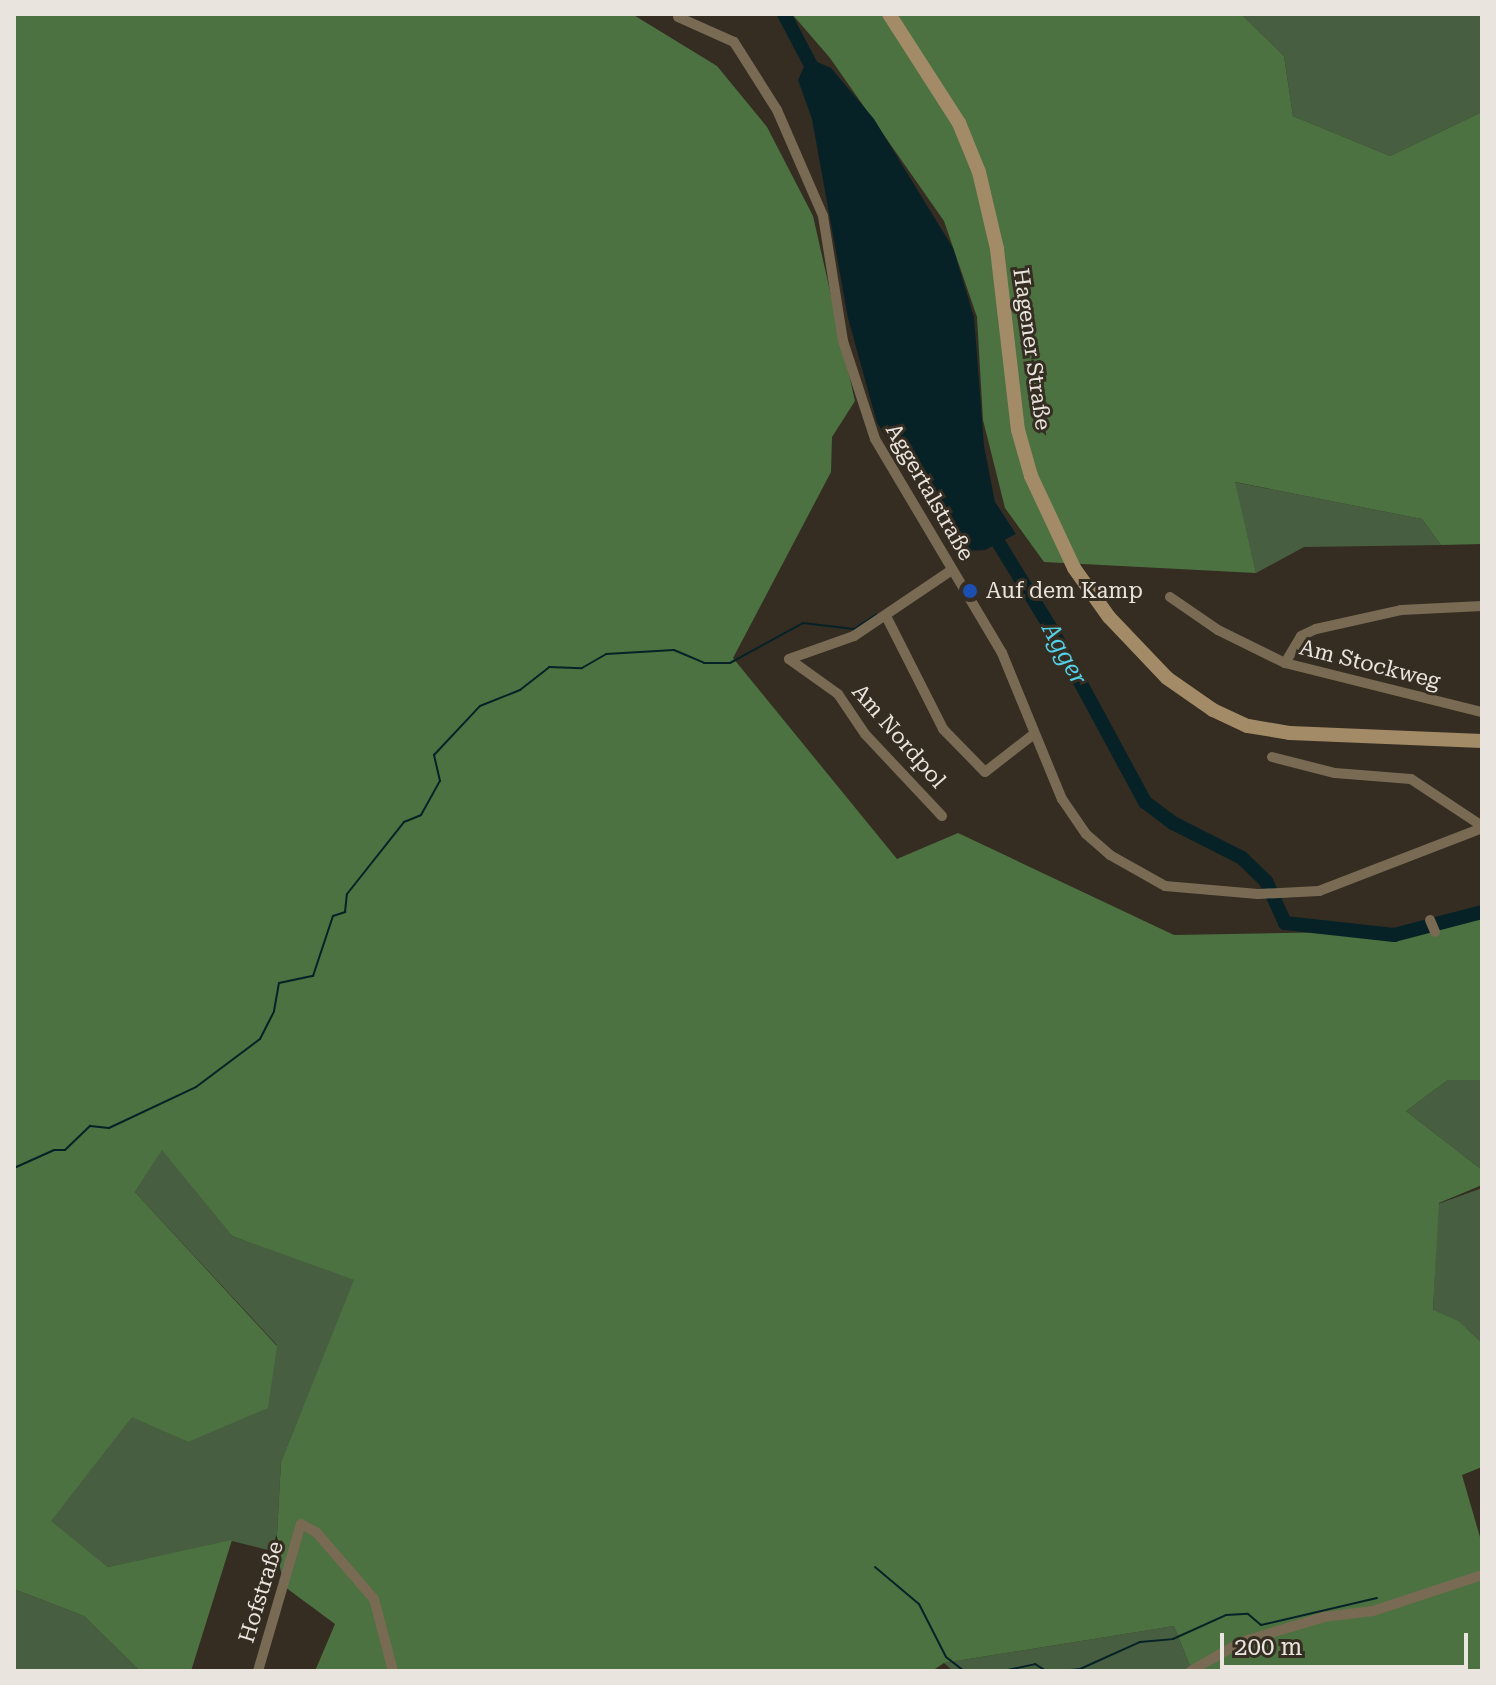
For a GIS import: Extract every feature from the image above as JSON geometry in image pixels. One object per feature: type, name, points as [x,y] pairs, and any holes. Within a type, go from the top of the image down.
[{"type":"main road","name":"Hagener Straße","points":[[889,14],[959,123],[979,172],[997,249],[1018,430],[1031,476],[1074,568],[1109,617],[1187,693],[1248,726],[1351,738],[1482,741]]},
{"type":"street","name":"Aggertalstraße","points":[[678,17],[734,42],[777,110],[823,216],[855,391],[875,439],[1002,653],[1062,799],[1086,834],[1110,855],[1165,886],[1282,894],[1319,891],[1482,827]]},
{"type":"street","points":[[952,570],[886,616],[943,729],[985,772],[1034,734]]},
{"type":"street","name":"Am Stockweg","points":[[1170,597],[1218,630],[1285,663],[1482,712]]},
{"type":"street","points":[[1285,663],[1301,636],[1316,629],[1401,610],[1482,606]]},
{"type":"street","name":"Am Nordpol","points":[[886,616],[839,643],[789,659],[838,694],[865,734],[942,816]]},
{"type":"street","points":[[1272,757],[1335,773],[1411,779],[1482,827]]},
{"type":"street","points":[[1430,920],[1435,932]]},
{"type":"street","name":"Hofstraße","points":[[258,1671],[301,1524],[317,1533],[374,1599],[393,1671]]},
{"type":"street","points":[[1191,1671],[1241,1642],[1324,1617],[1373,1611],[1482,1575]]},
{"type":"green space","points":[[14,14],[632,14],[717,66],[767,127],[813,216],[855,401],[832,437],[831,472],[733,658],[897,859],[958,833],[1174,935],[1396,931],[1482,905],[1482,1080],[1448,1080],[1406,1111],[1482,1170],[1482,1185],[1439,1203],[1433,1310],[1459,1321],[1482,1343],[1482,1467],[1462,1475],[1482,1544],[1482,1671],[1192,1671],[1174,1626],[944,1663],[932,1671],[315,1671],[335,1624],[285,1587],[276,1552],[281,1462],[354,1280],[232,1236],[162,1150],[135,1192],[277,1346],[268,1408],[188,1442],[132,1417],[51,1521],[108,1567],[232,1540],[191,1671],[140,1671],[84,1616],[14,1589]]},
{"type":"green space","points":[[792,14],[1241,14],[1284,56],[1293,116],[1390,156],[1482,112],[1482,544],[1441,545],[1422,519],[1235,482],[1256,573],[1044,562],[1005,508],[983,420],[977,317],[944,221],[830,58]]},
{"type":"green space","points":[[1241,14],[1482,14],[1482,112],[1390,156],[1293,116],[1284,56]]},
{"type":"green space","points":[[1234,482],[1422,519],[1441,545],[1304,547],[1256,573]]},
{"type":"green space","points":[[1448,1080],[1482,1080],[1482,1170],[1406,1111]]},
{"type":"green space","points":[[162,1149],[232,1236],[355,1280],[281,1462],[276,1552],[232,1541],[108,1567],[50,1521],[132,1416],[188,1442],[277,1345],[135,1192]]},
{"type":"green space","points":[[1482,1188],[1482,1343],[1459,1321],[1433,1311],[1438,1204]]},
{"type":"green space","points":[[14,1589],[84,1616],[140,1671],[14,1671]]},
{"type":"green space","points":[[1174,1626],[1192,1671],[953,1671],[944,1663]]},
{"type":"water","points":[[808,58],[831,68],[874,119],[953,248],[974,317],[984,446],[995,502],[1016,534],[985,550],[966,551],[957,543],[877,423],[848,318],[812,119],[798,80]]},
{"type":"waterway","name":"Agger","points":[[784,14],[815,73]]},
{"type":"waterway","name":"Agger","points":[[990,529],[1052,630],[1145,802],[1173,823],[1242,858],[1266,881],[1285,923],[1394,935],[1482,912]]},
{"type":"waterway","points":[[14,1168],[54,1150],[65,1150],[90,1126],[109,1128],[196,1087],[260,1039],[274,1011],[279,983],[313,976],[333,916],[345,912],[347,894],[404,822],[421,815],[440,781],[434,755],[480,706],[520,690],[549,667],[582,668],[606,654],[674,650],[704,663],[730,663],[803,623],[854,629],[877,614]]},
{"type":"waterway","points":[[875,1567],[919,1604],[946,1657],[964,1671]]},
{"type":"waterway","points":[[1061,1671],[1080,1669],[1140,1642],[1173,1639],[1226,1615],[1248,1614],[1261,1625],[1377,1598]]},
{"type":"waterway","points":[[1003,1671],[1035,1664],[1046,1671]]},
{"type":"place","name":"Auf dem Kamp","points":[[970,591]]}]
